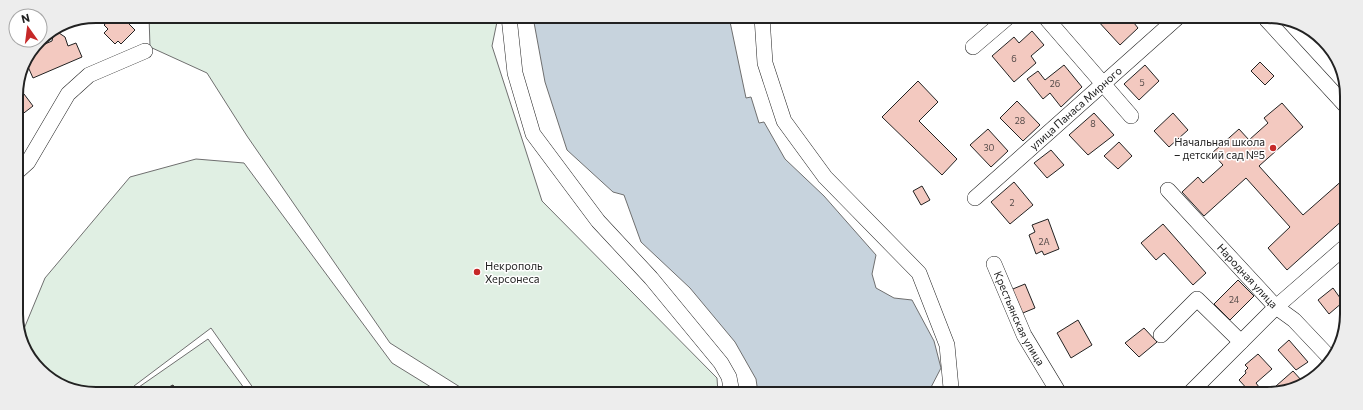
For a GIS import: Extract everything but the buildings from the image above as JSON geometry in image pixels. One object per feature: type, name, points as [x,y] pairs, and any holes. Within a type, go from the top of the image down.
[{"type":"street","points":[[510,23],[515,73],[533,134],[598,221],[651,278],[721,363],[728,377],[730,387]]},
{"type":"street","points":[[762,23],[765,63],[784,121],[825,177],[919,274],[948,345],[951,387]]},
{"type":"street","points":[[973,47],[1001,23]]},
{"type":"street","points":[[1050,23],[1131,116]]},
{"type":"street","name":"улица Панаса Мирного","points":[[975,198],[1171,23]]},
{"type":"street","points":[[1270,23],[1340,100]]},
{"type":"street","points":[[23,167],[28,162],[68,94],[78,84],[89,75],[146,51]]},
{"type":"street","name":"Народная улица","points":[[1168,190],[1276,307],[1294,320],[1328,355]]},
{"type":"street","points":[[1196,387],[1276,307],[1340,251]]},
{"type":"street","name":"Крестьянская улица","points":[[994,264],[1024,335],[1055,387]]},
{"type":"street","points":[[1161,335],[1197,299],[1241,342]]},
{"type":"green space","name":"Некрополь Херсонеса","points":[[149,23],[497,23],[492,46],[542,201],[717,378],[718,387],[460,387],[390,343],[247,136],[207,73],[150,47]]},
{"type":"green space","points":[[196,159],[244,163],[392,363],[431,387],[252,387],[211,328],[134,387],[96,387],[77,385],[55,375],[35,355],[24,328],[45,278],[130,177]]},
{"type":"green space","points":[[208,339],[243,387],[139,387]]},
{"type":"shaded area","points":[[534,23],[730,23],[746,98],[751,97],[759,123],[764,122],[785,159],[824,196],[876,255],[872,274],[876,288],[894,298],[912,300],[934,341],[941,368],[931,387],[757,387],[756,379],[735,342],[690,288],[641,242],[624,195],[613,192],[567,150],[545,82]]},
{"type":"place","name":"Начальная школа – детский сад №5","points":[[1273,148]]},
{"type":"place","name":"Некрополь Херсонеса","points":[[477,272]]}]
